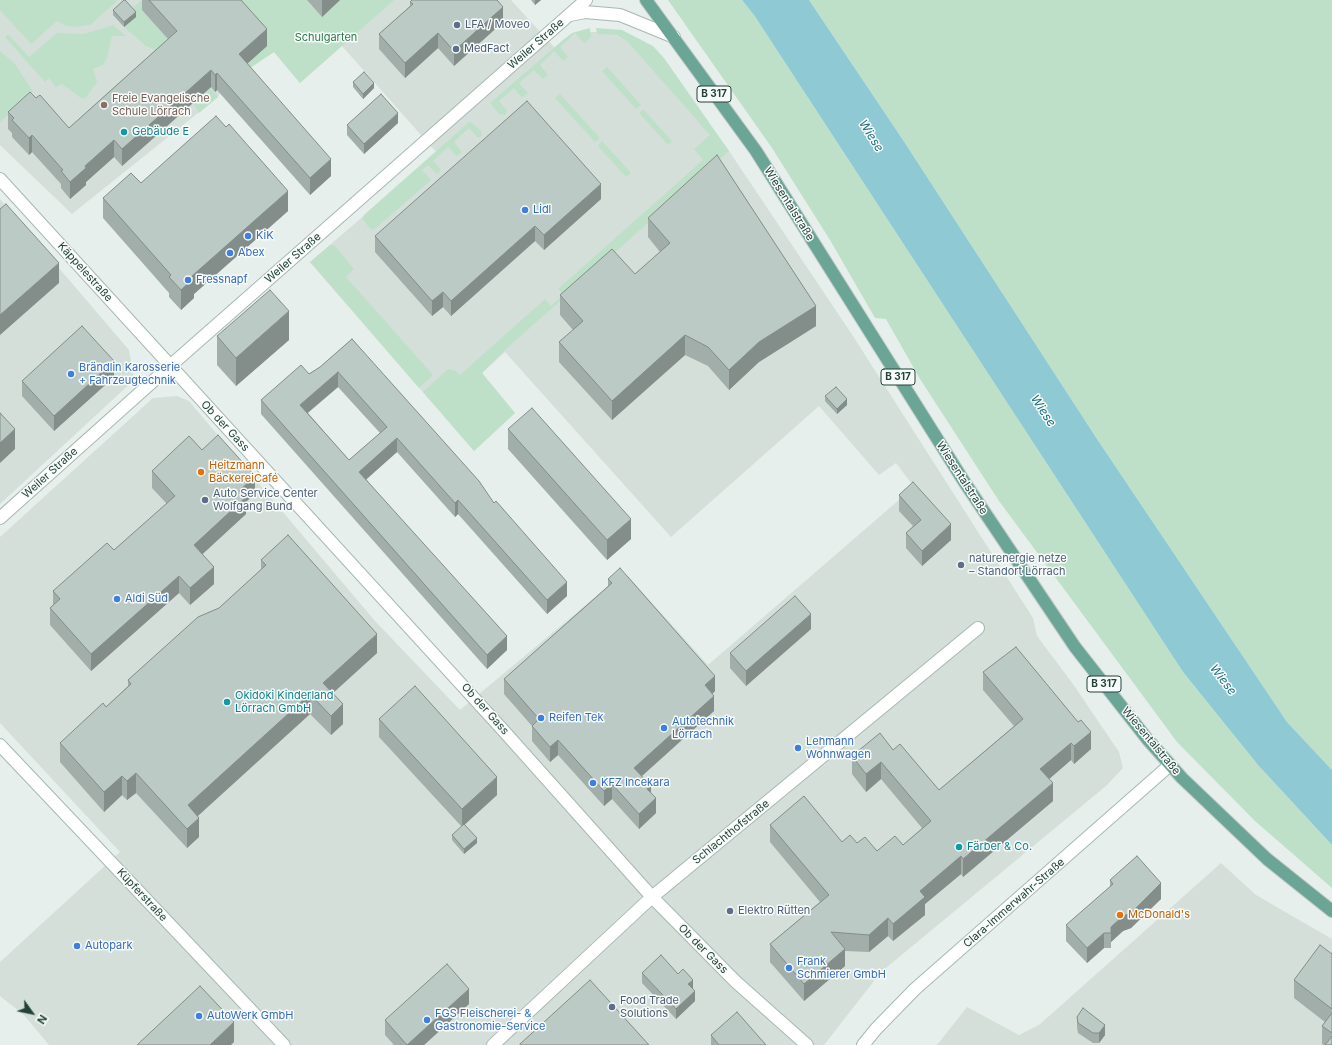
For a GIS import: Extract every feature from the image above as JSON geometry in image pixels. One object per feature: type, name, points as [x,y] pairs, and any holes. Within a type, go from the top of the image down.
[{"type":"main road","name":"Wiesentalstraße","points":[[646,0],[756,151],[965,483],[1075,647],[1148,740],[1207,804],[1267,859],[1332,911]]},
{"type":"street","name":"Weiler Straße","points":[[0,518],[170,366],[586,0]]},
{"type":"street","points":[[570,15],[585,12],[620,15],[674,37]]},
{"type":"street","name":"Käppelestraße","points":[[0,179],[170,366]]},
{"type":"street","name":"Ob der Gass","points":[[170,366],[497,723],[652,897],[736,982],[807,1045]]},
{"type":"street","name":"Schlachthofstraße","points":[[492,1045],[652,897],[978,628]]},
{"type":"street","name":"Küpferstraße","points":[[0,745],[284,1045]]},
{"type":"street","name":"Clara-Immerwahr-Straße","points":[[863,1045],[876,1029],[920,985],[1170,765]]},
{"type":"shaded area","points":[[0,0],[511,0],[555,48],[576,32],[608,32],[658,54],[729,151],[851,333],[1033,618],[1037,636],[1073,684],[1119,752],[1123,768],[1106,786],[881,972],[824,1045],[49,1045],[24,1015],[0,996],[0,962],[120,852],[0,723],[0,537],[153,398],[177,396],[189,401],[375,621],[460,710],[618,578],[628,576],[708,665],[914,487],[896,463],[879,475],[819,406],[671,537],[505,352],[482,373],[515,413],[474,451],[310,262],[437,153],[342,46],[300,83],[274,52],[241,74],[220,93],[218,97],[72,214],[0,145]]},
{"type":"shaded area","points":[[0,199],[129,350],[134,380],[0,504]]},
{"type":"shaded area","points":[[1221,863],[1256,895],[1332,939],[1332,1045],[937,1045],[967,1007],[1019,1035],[1039,1025]]},
{"type":"green space","points":[[0,0],[118,0],[90,25],[74,27],[64,25],[57,21],[31,44],[0,10]]},
{"type":"green space","points":[[142,0],[153,0],[143,10],[218,97],[199,113],[166,60],[153,49],[146,46],[124,27],[136,17],[130,10]]},
{"type":"green space","name":"Schulgarten","points":[[226,0],[307,0],[322,17],[340,0],[394,0],[300,83],[274,52],[241,74]]},
{"type":"green space","points":[[668,0],[742,0],[754,15],[1183,672],[1258,765],[1332,845],[1332,888],[1255,821],[1177,742],[999,501],[920,379],[886,319],[875,318],[830,240],[772,148]]},
{"type":"green space","points":[[809,0],[1332,0],[1332,770],[1287,722],[1097,439],[903,140]]},
{"type":"green space","points":[[113,25],[126,36],[112,36],[107,58],[103,65],[93,69],[97,82],[85,99],[81,98],[62,84],[56,87],[49,78],[45,82],[5,37],[8,34],[29,57],[57,33],[84,34]]},
{"type":"green space","points":[[590,28],[591,37],[584,43],[575,33],[560,47],[568,57],[563,61],[554,51],[540,65],[548,75],[543,79],[534,70],[519,83],[528,93],[522,98],[514,88],[499,101],[507,111],[505,115],[499,114],[490,103],[572,33]]},
{"type":"green space","points":[[596,28],[622,30],[653,46],[664,58],[729,151],[506,349],[482,373],[515,413],[474,451],[423,392],[447,370],[450,369],[456,371],[460,375],[545,299],[551,306],[563,295],[558,289],[703,160],[694,149],[710,135],[627,41],[616,35],[597,34]]},
{"type":"green space","points":[[0,51],[15,64],[33,92],[0,122]]},
{"type":"green space","points":[[607,67],[641,105],[636,109],[602,71]]},
{"type":"green space","points":[[560,94],[600,138],[595,142],[555,98]]},
{"type":"green space","points":[[643,109],[672,141],[668,145],[639,113]]},
{"type":"green space","points":[[471,122],[482,132],[481,136],[478,138],[469,128],[454,142],[462,152],[457,156],[448,147],[433,161],[441,170],[437,174],[428,165],[422,170],[431,180],[376,228],[371,230],[362,218],[365,214],[468,123]]},
{"type":"green space","points":[[602,141],[631,173],[626,177],[598,146]]},
{"type":"green space","points":[[330,245],[334,245],[354,269],[346,277],[433,375],[419,388],[310,262]]},
{"type":"water","name":"Wiese","points":[[742,0],[809,0],[903,140],[1097,439],[1287,722],[1332,770],[1332,845],[1258,765],[1183,672],[754,15]]},
{"type":"building","points":[[124,0],[136,12],[124,22],[113,10]]},
{"type":"building","points":[[149,0],[241,0],[267,29],[239,54],[331,159],[310,178],[217,73],[215,75],[211,70],[122,149],[114,140],[85,166],[86,168],[70,182],[61,171],[63,170],[32,135],[29,138],[12,120],[14,118],[8,112],[30,92],[36,98],[40,95],[69,128],[177,31]]},
{"type":"building","points":[[412,0],[497,0],[503,7],[454,51],[438,33],[405,63],[379,34],[413,4],[410,2]]},
{"type":"building","points":[[364,72],[374,83],[363,94],[353,82]]},
{"type":"building","points":[[381,94],[398,113],[364,144],[347,125]]},
{"type":"building","points":[[527,101],[601,184],[544,235],[535,226],[451,301],[443,292],[432,301],[375,236]]},
{"type":"building","points":[[216,116],[226,127],[229,124],[288,191],[192,276],[194,278],[181,290],[169,277],[171,275],[103,198],[131,173],[141,183]]},
{"type":"building","points":[[717,155],[816,306],[759,342],[729,370],[708,347],[685,335],[612,401],[559,342],[583,321],[560,295],[612,249],[635,274],[670,243],[648,218]]},
{"type":"building","points":[[6,204],[59,263],[0,315],[0,209]]},
{"type":"building","points":[[270,290],[289,311],[236,358],[217,336]]},
{"type":"building","points":[[82,326],[114,361],[54,416],[22,381]]},
{"type":"building","points":[[352,339],[479,481],[494,503],[496,501],[567,582],[547,600],[458,500],[455,503],[397,438],[359,472],[507,636],[487,655],[261,400],[301,365],[309,374],[320,367]],"holes":[[[338,372],[387,427],[349,460],[300,405]]]},
{"type":"building","points":[[836,387],[847,399],[837,409],[825,396]]},
{"type":"building","points":[[532,408],[631,519],[607,540],[508,429]]},
{"type":"building","points":[[0,413],[15,429],[0,443]]},
{"type":"building","points":[[218,435],[255,476],[239,491],[246,497],[194,545],[214,567],[190,588],[179,576],[91,654],[50,608],[60,599],[53,591],[107,543],[114,550],[175,496],[152,471],[189,436],[202,450]]},
{"type":"building","points":[[913,482],[951,524],[922,551],[906,533],[921,520],[899,495]]},
{"type":"building","name":"Okidoki Kinderland Lörrach GmbH","points":[[288,535],[377,634],[323,683],[343,704],[331,716],[310,694],[188,805],[199,818],[187,829],[136,773],[127,781],[122,776],[104,792],[60,743],[103,703],[106,707],[131,684],[128,680],[198,617],[219,608],[266,565],[261,560]]},
{"type":"building","points":[[620,568],[715,676],[705,685],[714,696],[634,768],[651,786],[647,789],[656,798],[639,814],[612,784],[604,791],[558,740],[550,747],[532,726],[539,719],[504,679],[612,583],[608,579]]},
{"type":"building","points":[[795,596],[811,614],[746,671],[730,653]]},
{"type":"building","points":[[1016,647],[1078,722],[1081,720],[1091,732],[1074,746],[1071,743],[1040,769],[1053,783],[963,859],[961,856],[920,891],[925,897],[893,924],[888,918],[869,935],[831,932],[845,949],[804,984],[770,944],[829,895],[770,825],[804,796],[842,842],[850,835],[857,843],[865,837],[877,851],[895,836],[903,845],[931,821],[881,762],[866,774],[852,756],[880,733],[893,750],[900,744],[939,790],[1023,719],[983,672]]},
{"type":"building","points":[[415,686],[497,777],[462,809],[379,719]]},
{"type":"building","points":[[464,824],[477,838],[464,849],[452,835]]},
{"type":"building","name":"McDonald's","points":[[1137,856],[1161,883],[1131,913],[1123,916],[1111,927],[1111,933],[1104,933],[1087,948],[1066,925],[1113,884],[1110,880]]},
{"type":"building","points":[[1320,945],[1332,954],[1332,1009],[1294,980]]},
{"type":"building","points":[[661,955],[678,974],[683,969],[693,980],[688,984],[695,991],[676,1009],[642,973]]},
{"type":"building","points":[[447,964],[469,989],[407,1045],[385,1020]]},
{"type":"building","points":[[590,980],[649,1045],[520,1045],[520,1044]]},
{"type":"building","points":[[200,986],[234,1022],[210,1045],[137,1045]]},
{"type":"building","points":[[1083,1008],[1105,1025],[1099,1033],[1093,1033],[1078,1023],[1077,1017]]},
{"type":"building","points":[[737,1012],[766,1045],[719,1045],[711,1035]]},
{"type":"building","points":[[1332,1013],[1332,1033],[1322,1026]]},
{"type":"building","points":[[1332,1036],[1332,1045],[1325,1045]]},
{"type":"place","name":"LFA / Moveo","points":[[457,25]]},
{"type":"place","name":"MedFact","points":[[456,49]]},
{"type":"place","name":"Freie Evangelische Schule Lörrach","points":[[104,105]]},
{"type":"place","name":"Gebäude E","points":[[124,132]]},
{"type":"place","name":"Lidl","points":[[525,210]]},
{"type":"place","name":"KiK","points":[[248,236]]},
{"type":"place","name":"Abex","points":[[230,253]]},
{"type":"place","name":"Fressnapf","points":[[188,280]]},
{"type":"place","name":"Brändlin Karosserie + Fahrzeugtechnik","points":[[71,374]]},
{"type":"place","name":"Heitzmann BäckereiCafé","points":[[201,472]]},
{"type":"place","name":"Auto Service Center Wolfgang Bund","points":[[205,500]]},
{"type":"place","name":"naturenergie netze – Standort Lörrach","points":[[961,565]]},
{"type":"place","name":"Aldi Süd","points":[[117,599]]},
{"type":"place","name":"Okidoki Kinderland Lörrach GmbH","points":[[227,702]]},
{"type":"place","name":"Reifen Tek","points":[[541,718]]},
{"type":"place","name":"Autotechnik Lörrach","points":[[664,728]]},
{"type":"place","name":"Lehmann Wohnwagen","points":[[798,748]]},
{"type":"place","name":"KFZ Incekara","points":[[593,783]]},
{"type":"place","name":"Färber & Co.","points":[[959,847]]},
{"type":"place","name":"Elektro Rütten","points":[[730,911]]},
{"type":"place","name":"McDonald's","points":[[1120,915]]},
{"type":"place","name":"Autopark","points":[[77,946]]},
{"type":"place","name":"Frank Schmierer GmbH","points":[[789,968]]},
{"type":"place","name":"Food Trade Solutions","points":[[612,1007]]},
{"type":"place","name":"AutoWerk GmbH","points":[[199,1016]]},
{"type":"place","name":"FGS Fleischerei- & Gastronomie-Service","points":[[427,1020]]}]
